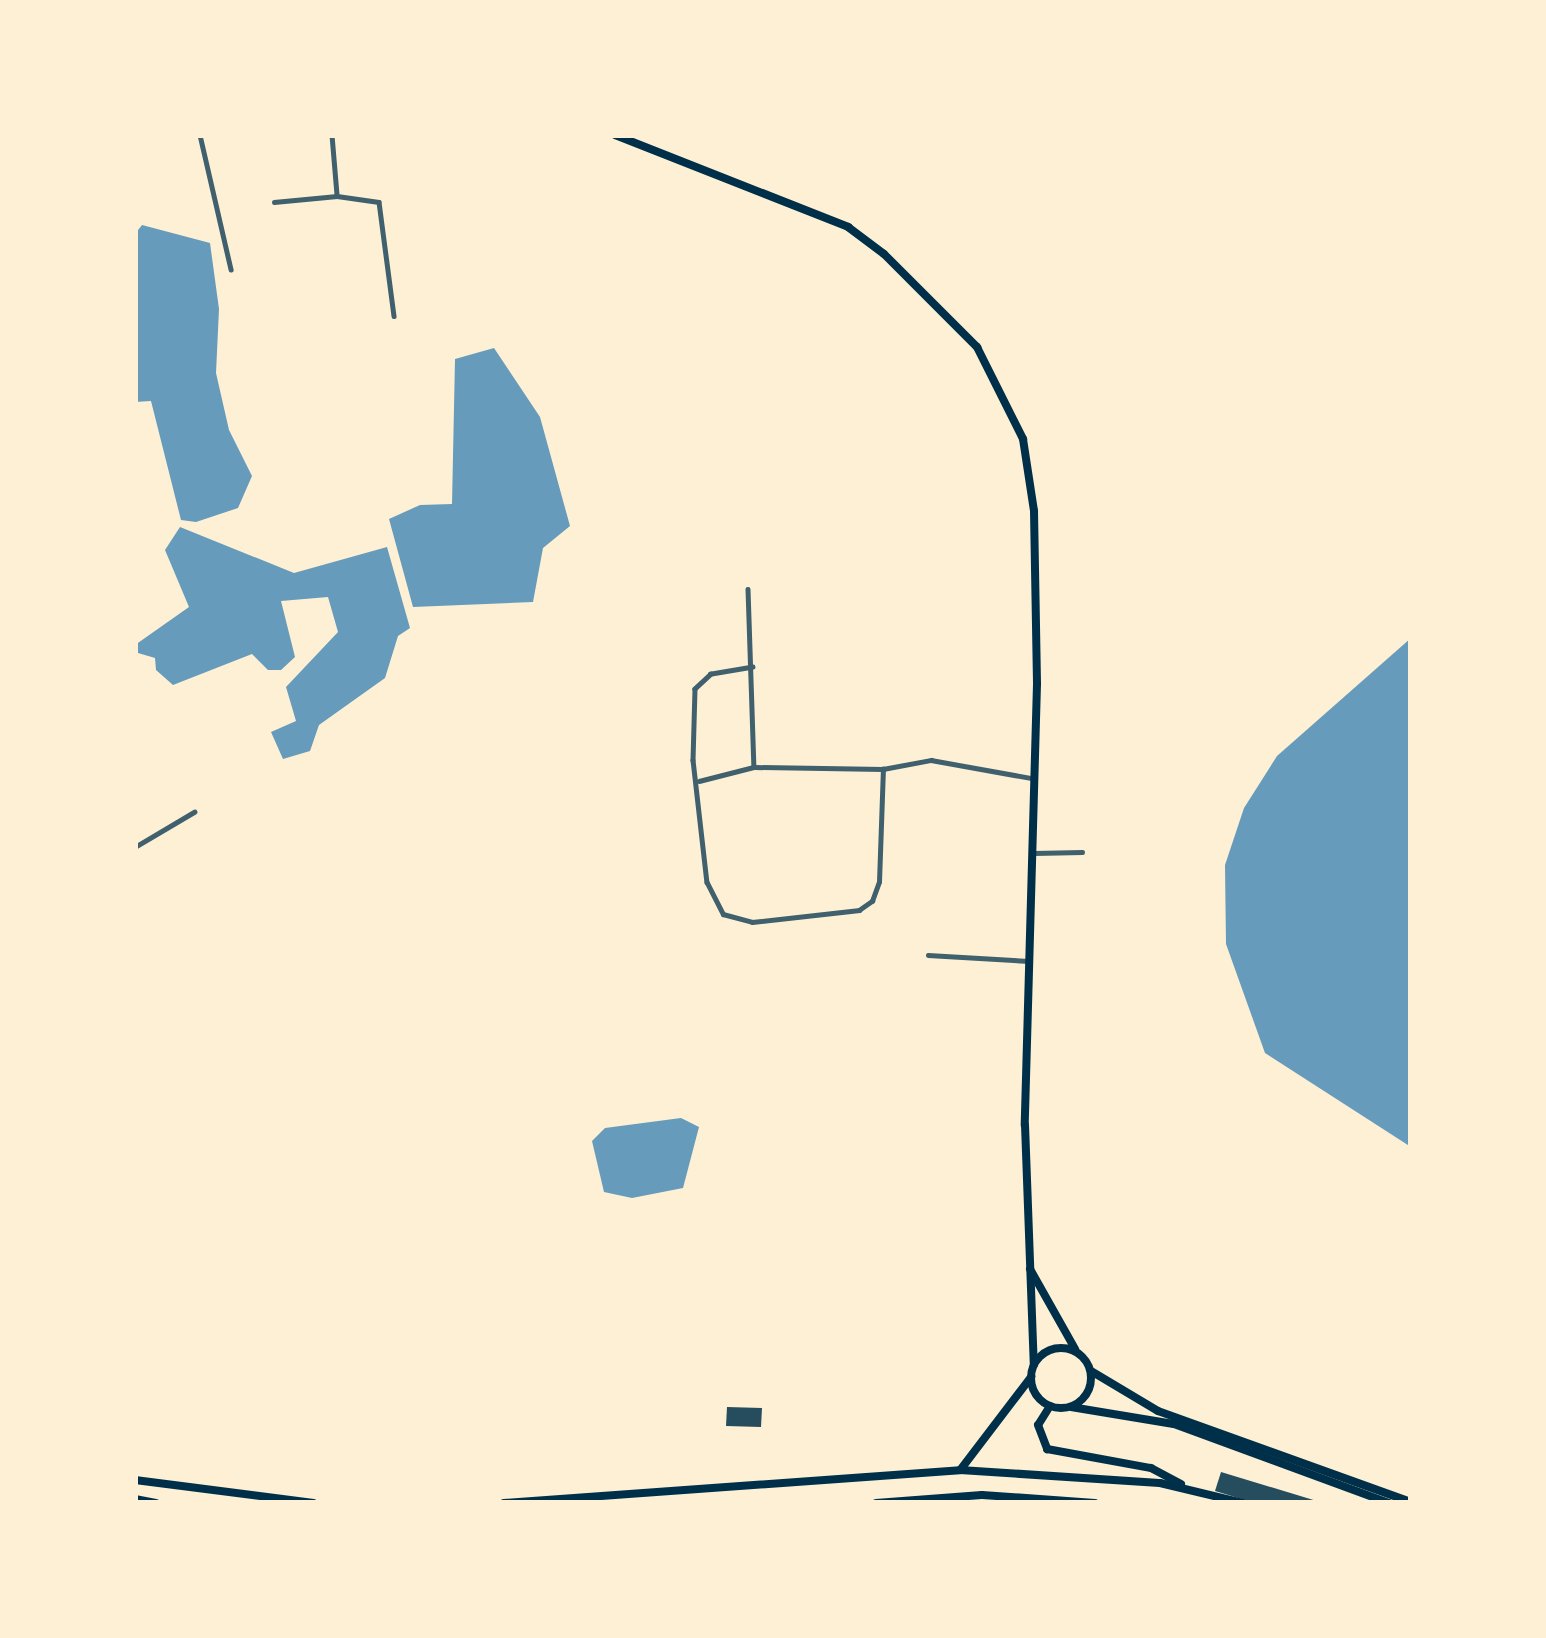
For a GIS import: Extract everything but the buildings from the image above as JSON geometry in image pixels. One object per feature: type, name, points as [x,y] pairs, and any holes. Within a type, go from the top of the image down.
[{"type":"highway","points":[[615,135],[848,227],[917,283],[992,370],[1023,439],[1034,511],[1027,1262],[1034,1366],[1031,1377],[960,1470]]},
{"type":"highway","points":[[1027,1262],[1091,1371],[1158,1412],[1411,1502]]},
{"type":"highway","points":[[1034,1366],[1048,1351],[1078,1352]]},
{"type":"highway","points":[[1071,1406],[1090,1389],[1091,1371]]},
{"type":"highway","points":[[1031,1377],[1051,1406]]},
{"type":"highway","points":[[1051,1406],[1174,1424],[1389,1503]]},
{"type":"highway","points":[[1051,1406],[1038,1425],[1047,1449],[1151,1468],[1186,1487]]},
{"type":"highway","points":[[504,1503],[960,1470],[1186,1487],[1243,1503]]},
{"type":"highway","points":[[135,1480],[314,1503]]},
{"type":"highway","points":[[135,1499],[155,1503]]},
{"type":"highway","points":[[876,1503],[1095,1503]]},
{"type":"street","points":[[200,135],[231,269]]},
{"type":"street","points":[[332,135],[337,196]]},
{"type":"street","points":[[274,202],[337,196],[379,202],[394,316]]},
{"type":"street","points":[[748,589],[754,767]]},
{"type":"street","points":[[753,668],[711,674],[695,689],[706,882],[723,914],[752,922],[859,910],[872,901],[883,769]]},
{"type":"street","points":[[699,781],[754,767],[883,769],[931,760],[1035,778]]},
{"type":"street","points":[[135,847],[194,812]]},
{"type":"street","points":[[1034,853],[1082,852]]},
{"type":"street","points":[[928,955],[1029,961]]},
{"type":"water","points":[[142,225],[210,243],[219,309],[216,373],[229,430],[252,476],[238,508],[196,522],[181,520],[151,401],[135,402],[135,234]]},
{"type":"water","points":[[494,348],[540,417],[570,526],[543,548],[533,602],[413,607],[389,519],[420,505],[452,504],[455,359]]},
{"type":"water","points":[[180,527],[294,573],[387,547],[410,628],[398,636],[385,678],[319,725],[310,751],[283,759],[271,732],[296,721],[286,687],[338,632],[328,597],[281,601],[295,657],[281,670],[268,670],[252,654],[173,685],[156,670],[155,658],[138,653],[135,645],[189,607],[165,550]]},
{"type":"water","points":[[1411,638],[1411,1147],[1265,1053],[1226,944],[1225,865],[1244,808],[1277,756]]},
{"type":"water","points":[[681,1118],[699,1127],[683,1188],[632,1198],[604,1192],[592,1141],[605,1128]]}]
